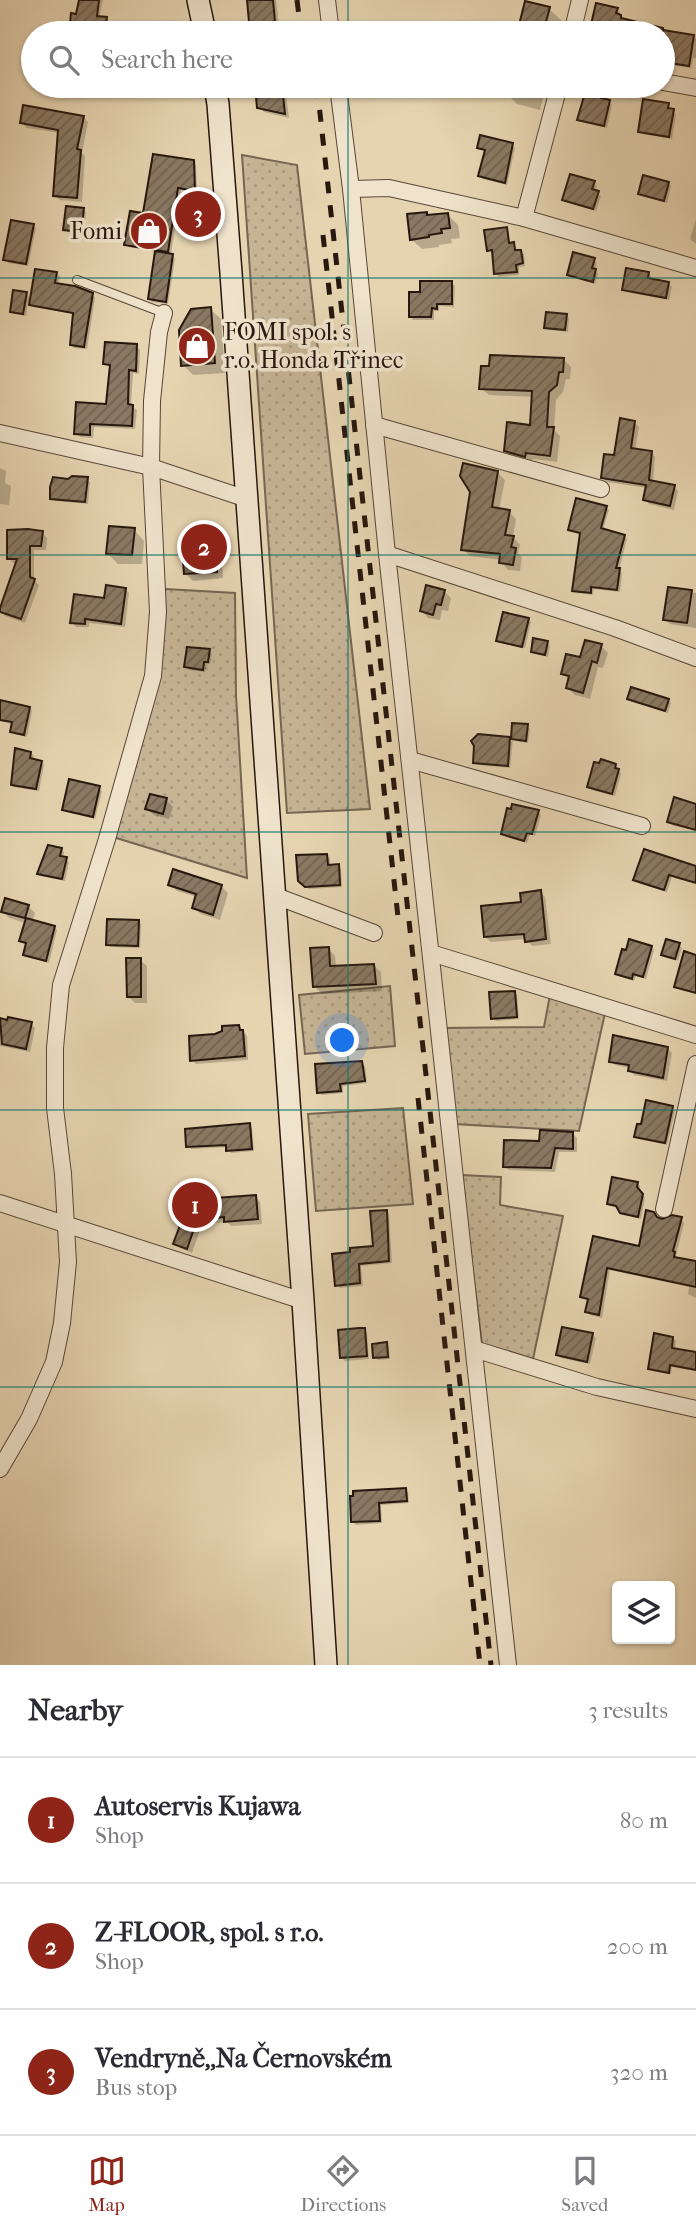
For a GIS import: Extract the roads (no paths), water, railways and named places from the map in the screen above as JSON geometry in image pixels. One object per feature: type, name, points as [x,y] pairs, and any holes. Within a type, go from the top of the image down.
[{"type":"main road","points":[[198,0],[202,21]]},
{"type":"main road","points":[[217,98],[303,1301],[326,1665]]},
{"type":"street","points":[[327,0],[330,21]]},
{"type":"street","points":[[575,21],[580,0]]},
{"type":"street","points":[[675,84],[696,88]]},
{"type":"street","points":[[340,98],[508,1665]]},
{"type":"street","points":[[524,218],[555,98]]},
{"type":"street","points":[[351,189],[389,188],[524,218],[696,268]]},
{"type":"street","points":[[0,1469],[29,1419],[54,1362],[65,1298],[68,1262],[55,1108],[55,1048],[61,985],[107,839],[153,676],[158,611],[151,467],[152,401],[159,332],[164,313]]},
{"type":"street","points":[[374,425],[601,489]]},
{"type":"street","points":[[0,433],[151,467],[247,499]]},
{"type":"street","points":[[387,554],[615,628],[696,658]]},
{"type":"street","points":[[410,760],[642,827]]},
{"type":"street","points":[[274,895],[374,933]]},
{"type":"street","points":[[432,953],[696,1035]]},
{"type":"street","points":[[664,1209],[696,1064]]},
{"type":"street","points":[[0,1203],[303,1301]]},
{"type":"street","points":[[474,1349],[597,1387],[696,1409]]},
{"type":"lane","points":[[77,280],[164,313]]},
{"type":"railway","points":[[297,0],[300,21]]},
{"type":"railway","points":[[318,98],[491,1665]]},
{"type":"railway","points":[[323,235],[398,917]]},
{"type":"railway","points":[[418,1098],[480,1665]]},
{"type":"place","name":"Vendryně,,Na Černovském","points":[[198,214]]},
{"type":"place","name":"Fomi","points":[[149,231]]},
{"type":"place","name":"FOMI spol. s r.o. Honda Třinec","points":[[197,346]]},
{"type":"place","name":"Z-FLOOR, spol. s r.o.","points":[[204,547]]},
{"type":"place","name":"Autoservis Kujawa","points":[[195,1205]]}]
